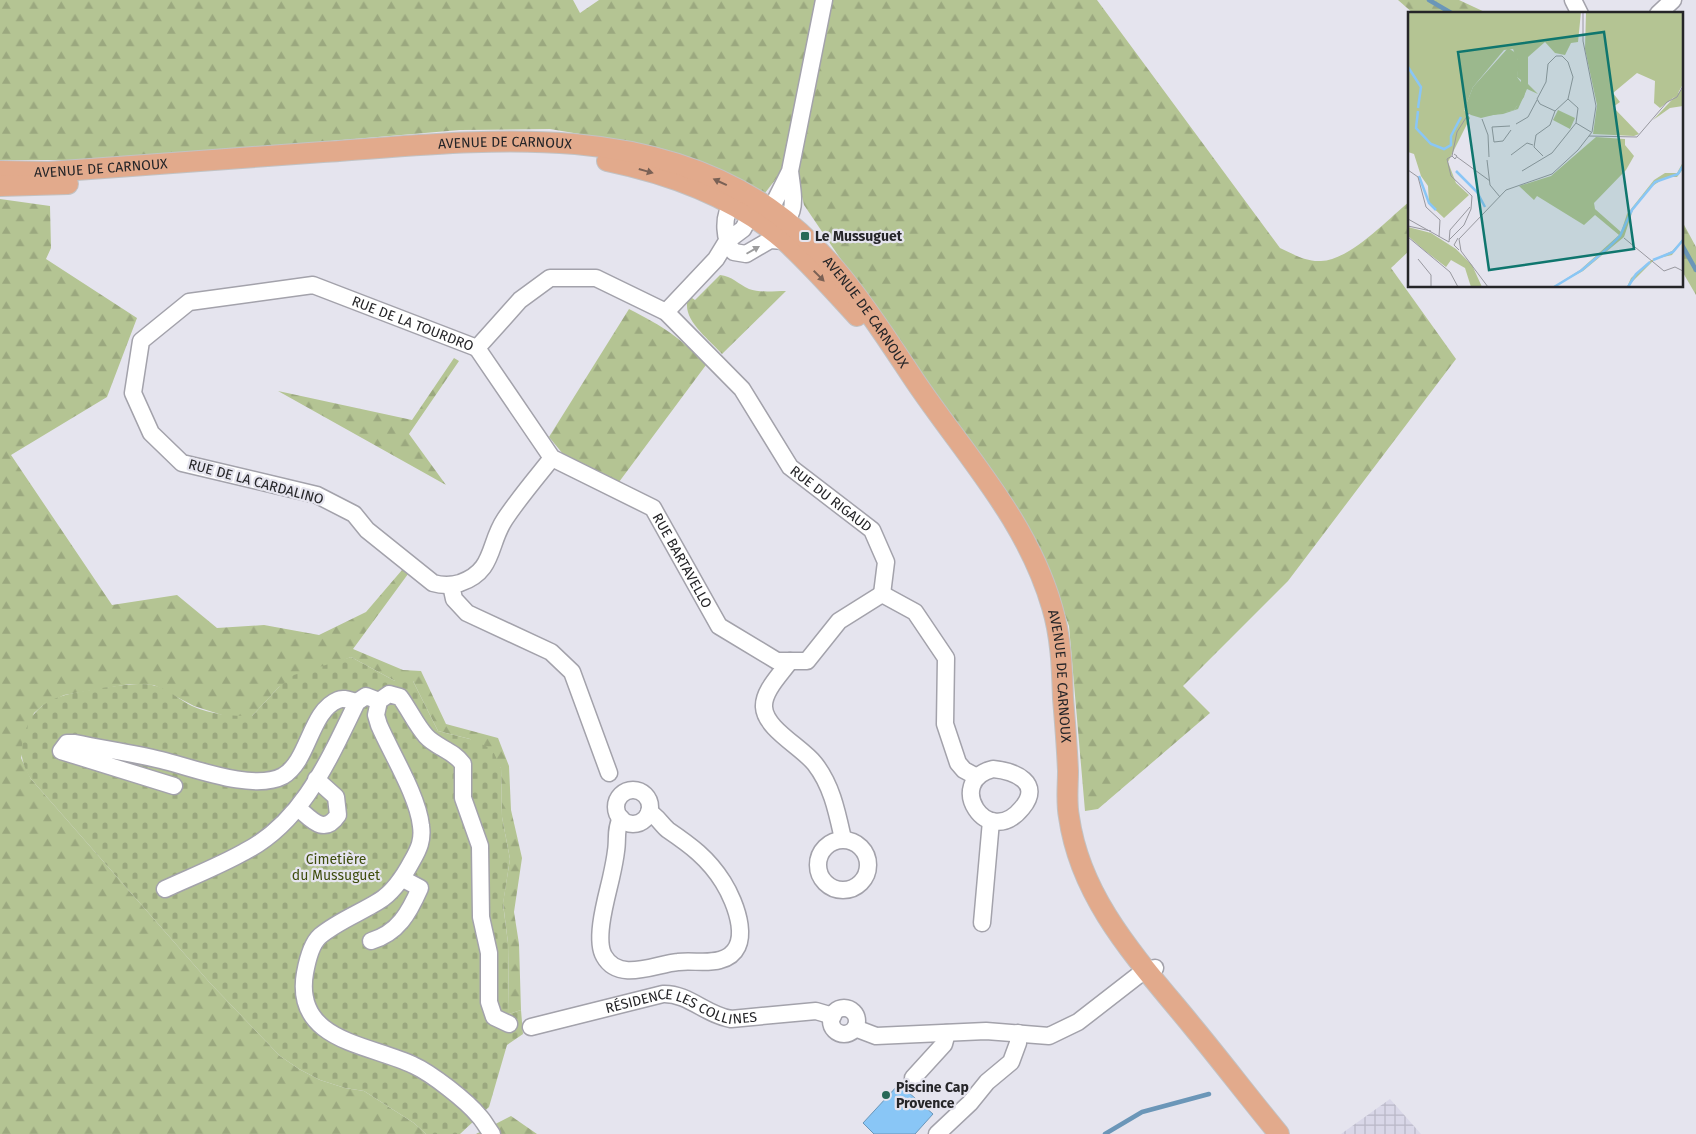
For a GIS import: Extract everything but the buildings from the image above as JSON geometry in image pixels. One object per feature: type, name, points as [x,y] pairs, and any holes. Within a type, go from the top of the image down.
[{"type":"main road","name":"AVENUE DE CARNOUX","points":[[0,171],[49,172],[475,142],[528,140],[605,147],[655,158],[697,171],[750,206],[805,236],[834,267],[878,323],[916,382],[1012,516],[1043,579],[1060,635],[1068,770],[1068,814],[1076,850],[1088,882],[1106,918],[1150,969],[1235,1081],[1279,1134]]},
{"type":"main road","name":"AVENUE DE CARNOUX","points":[[0,186],[73,184],[514,150],[549,151],[613,162],[668,177],[707,192],[732,206],[750,206]]},
{"type":"main road","name":"AVENUE DE CARNOUX","points":[[775,219],[785,241],[835,291],[916,382]]},
{"type":"main road","name":"AVENUE DE CARNOUX","points":[[1235,1081],[1270,1134]]},
{"type":"street","points":[[775,219],[791,216],[794,205],[790,171],[824,0]]},
{"type":"street","points":[[1574,0],[1579,12]]},
{"type":"street","points":[[1660,12],[1673,0]]},
{"type":"street","points":[[732,206],[726,221],[727,241],[730,247],[739,254],[754,251],[770,240],[785,241]]},
{"type":"street","points":[[666,312],[716,259],[727,241],[743,229],[750,206]]},
{"type":"street","name":"RUE DE LA TOURDRO","points":[[141,342],[189,302],[313,285],[477,348],[520,300],[550,278],[596,278],[666,312]]},
{"type":"street","name":"RUE DU RIGAUD","points":[[666,312],[742,388],[790,467],[872,530],[886,562],[882,594]]},
{"type":"street","name":"RUE DE LA CARDALINO","points":[[141,342],[133,393],[151,433],[182,462],[317,495],[354,514],[367,530],[434,583],[450,586]]},
{"type":"street","points":[[477,348],[552,458],[504,520],[484,568],[468,580],[450,586],[454,599],[462,610],[551,652],[572,672],[609,773],[618,812],[627,823],[638,823],[649,812],[649,802],[646,796],[609,773]]},
{"type":"street","name":"RUE BARTAVELLO","points":[[552,458],[654,508],[719,626],[783,661]]},
{"type":"street","points":[[843,839],[835,802],[826,781],[809,758],[770,723],[764,707],[766,697],[783,661],[806,661],[839,621],[882,594],[915,612],[946,658],[945,724],[958,763],[964,770],[977,777]]},
{"type":"street","points":[[492,1134],[479,1115],[461,1099],[414,1065],[370,1051],[332,1035],[318,1024],[308,1009],[304,993],[304,975],[309,955],[319,937],[381,900],[403,879],[422,843],[421,825],[416,805],[379,725],[376,714],[379,701],[389,694],[400,697],[425,736],[434,743],[451,751],[463,764],[463,798],[480,846],[481,917],[490,964],[489,1002],[494,1017],[509,1024]]},
{"type":"street","points":[[165,889],[246,852],[277,830],[298,808],[316,779],[356,702],[366,696],[379,701]]},
{"type":"street","points":[[174,786],[61,751],[67,743],[75,742],[162,760],[230,779],[271,779],[282,776],[294,766],[321,716],[331,705],[338,700],[346,699],[356,702]]},
{"type":"street","points":[[1004,770],[1016,774],[1025,780],[1029,789],[1029,799],[1012,818],[1001,822],[991,821],[981,816],[974,807],[972,786],[977,777],[984,772],[1004,770]]},
{"type":"street","points":[[298,808],[317,824],[325,826],[333,823],[338,815],[336,797],[316,779]]},
{"type":"street","points":[[637,790],[625,791],[620,795],[616,852],[602,919],[601,947],[603,956],[613,966],[634,970],[679,962],[709,962],[722,960],[730,956],[736,947],[740,928],[736,910],[727,889],[714,867],[700,852],[666,828],[649,812]]},
{"type":"street","points":[[982,924],[991,821]]},
{"type":"street","points":[[371,941],[385,937],[402,923],[413,905],[420,888],[403,879]]},
{"type":"street","name":"RÉSIDENCE LES COLLINES","points":[[531,1027],[663,994],[673,994],[722,1018],[731,1019],[816,1011],[832,1016],[842,1008],[850,1010],[857,1020],[855,1028],[876,1036],[996,1031],[1042,1036],[1056,1033],[1078,1022],[1150,969]]},
{"type":"street","points":[[913,1078],[954,1032]]},
{"type":"street","points":[[937,1134],[970,1103],[987,1082],[1011,1062],[1016,1050],[1018,1033]]},
{"type":"shaded area","points":[[1390,1099],[1421,1134],[1341,1134]]},
{"type":"green space","points":[[0,0],[573,0],[580,13],[599,0],[815,0],[782,171],[765,193],[651,146],[550,129],[460,130],[106,160],[0,160]]},
{"type":"green space","points":[[831,0],[1097,0],[1280,248],[1305,259],[1321,261],[1332,259],[1356,247],[1408,203],[1408,252],[1391,268],[1456,359],[1288,581],[1183,686],[1210,713],[1098,809],[1085,811],[1069,626],[1044,559],[804,205],[797,176]]},
{"type":"green space","points":[[1398,0],[1459,0],[1485,12],[1412,12]]},
{"type":"green space","points":[[0,199],[50,206],[51,248],[46,259],[137,318],[107,397],[11,455],[112,605],[177,595],[217,628],[264,625],[319,635],[366,612],[402,570],[408,574],[353,649],[403,670],[421,671],[446,724],[498,738],[509,766],[511,810],[522,858],[514,912],[519,944],[521,1010],[509,1014],[508,943],[503,903],[510,859],[502,817],[501,768],[470,739],[438,731],[413,681],[395,681],[351,657],[279,687],[252,716],[225,716],[194,706],[154,685],[130,684],[64,695],[42,706],[34,713],[21,758],[31,779],[210,983],[280,1056],[320,1080],[345,1088],[364,1091],[414,1123],[426,1134],[0,1134]]},
{"type":"green space","points":[[1684,225],[1696,247],[1696,295],[1684,274]]},
{"type":"green space","points":[[720,275],[735,280],[753,290],[786,291],[722,354],[691,320],[687,304],[689,296],[695,300]]},
{"type":"green space","points":[[629,309],[671,333],[706,365],[619,482],[563,454],[549,437]]},
{"type":"green space","points":[[454,358],[459,361],[409,434],[446,485],[278,391],[412,420]]},
{"type":"green space","name":"Cimetière du Mussuguet","points":[[351,657],[395,681],[413,681],[438,731],[470,739],[492,749],[501,768],[502,817],[510,859],[503,904],[508,943],[509,1014],[521,1010],[523,1034],[507,1045],[489,1107],[460,1134],[426,1134],[414,1123],[364,1091],[345,1088],[320,1080],[280,1056],[210,983],[31,779],[25,769],[22,758],[24,736],[35,712],[54,699],[65,695],[120,685],[146,684],[162,688],[192,706],[207,711],[229,715],[252,716],[279,687],[294,675]]},
{"type":"green space","points":[[511,1116],[537,1134],[476,1134]]},
{"type":"water","points":[[899,1084],[933,1114],[915,1134],[874,1134],[863,1123]]},
{"type":"waterway","points":[[1429,0],[1450,12]]},
{"type":"waterway","points":[[1684,249],[1696,270]]},
{"type":"waterway","points":[[1105,1134],[1142,1112],[1209,1094]]},
{"type":"place","name":"Le Mussuguet","points":[[805,236]]},
{"type":"place","name":"Piscine Cap Provence","points":[[886,1095]]}]
